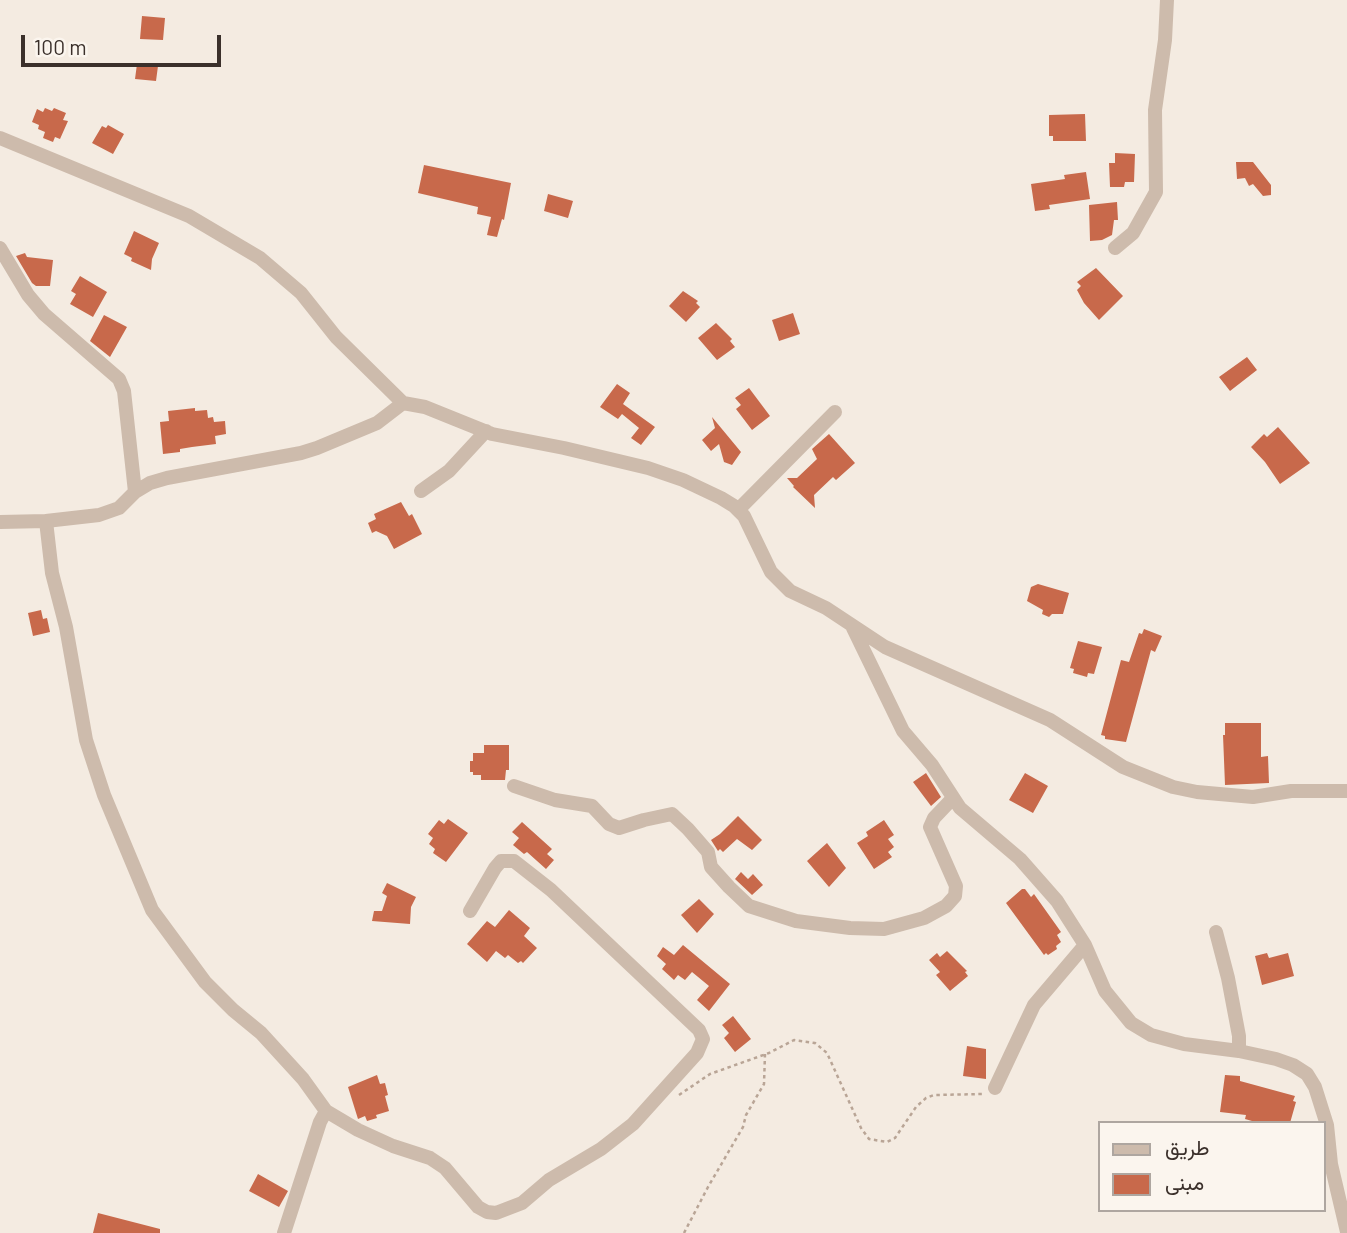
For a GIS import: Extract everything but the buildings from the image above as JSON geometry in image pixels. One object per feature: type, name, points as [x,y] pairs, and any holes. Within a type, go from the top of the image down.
[{"type":"street","points":[[1115,248],[1133,233],[1156,191],[1155,110],[1165,40],[1167,0]]},
{"type":"street","points":[[0,138],[189,216],[260,258],[301,293],[336,337],[403,403],[425,407],[486,431],[648,468],[721,498],[738,510],[751,528],[771,572],[790,591],[826,608],[885,647],[1049,720],[1123,767],[1173,787],[1198,792],[1253,797],[1291,791],[1347,791]]},
{"type":"street","points":[[0,248],[28,295],[44,314],[119,379],[124,391],[135,492]]},
{"type":"street","points":[[0,522],[46,521],[99,515],[119,508],[135,492],[150,483],[317,448],[377,423],[403,403]]},
{"type":"street","points":[[738,510],[835,412]]},
{"type":"street","points":[[421,491],[449,471],[486,431]]},
{"type":"street","points":[[46,521],[52,573],[69,639],[86,740],[104,795],[152,910],[205,982],[261,1033],[303,1079],[326,1111],[369,1136],[429,1158],[445,1168],[478,1207],[496,1213],[522,1203],[549,1181],[601,1149],[633,1124],[697,1053],[703,1040],[699,1030],[551,890],[514,861],[501,861],[470,911]]},
{"type":"street","points":[[853,627],[903,731],[932,765],[960,807],[1039,878],[1057,901],[1085,945],[1105,991],[1131,1023],[1151,1035],[1184,1044],[1239,1051],[1293,1065],[1307,1074],[1315,1087],[1326,1121]]},
{"type":"street","points":[[514,786],[555,800],[592,806],[609,824],[619,828],[672,814],[708,852],[711,867],[749,906],[796,921],[884,929],[924,918],[946,906],[955,896],[956,886],[930,827],[934,818],[953,798]]},
{"type":"street","points":[[1216,932],[1230,990],[1239,1051]]},
{"type":"street","points":[[995,1088],[1034,1005],[1085,945]]},
{"type":"street","points":[[284,1233],[326,1111]]},
{"type":"street","points":[[1326,1122],[1331,1164],[1347,1231]]},
{"type":"path","points":[[654,1101],[672,1099],[710,1074],[794,1040],[815,1043],[827,1054],[861,1128],[869,1139],[887,1142],[895,1138],[916,1107],[926,1098],[934,1095],[982,1094],[995,1088]]},
{"type":"path","points":[[684,1233],[764,1084],[765,1054]]}]
